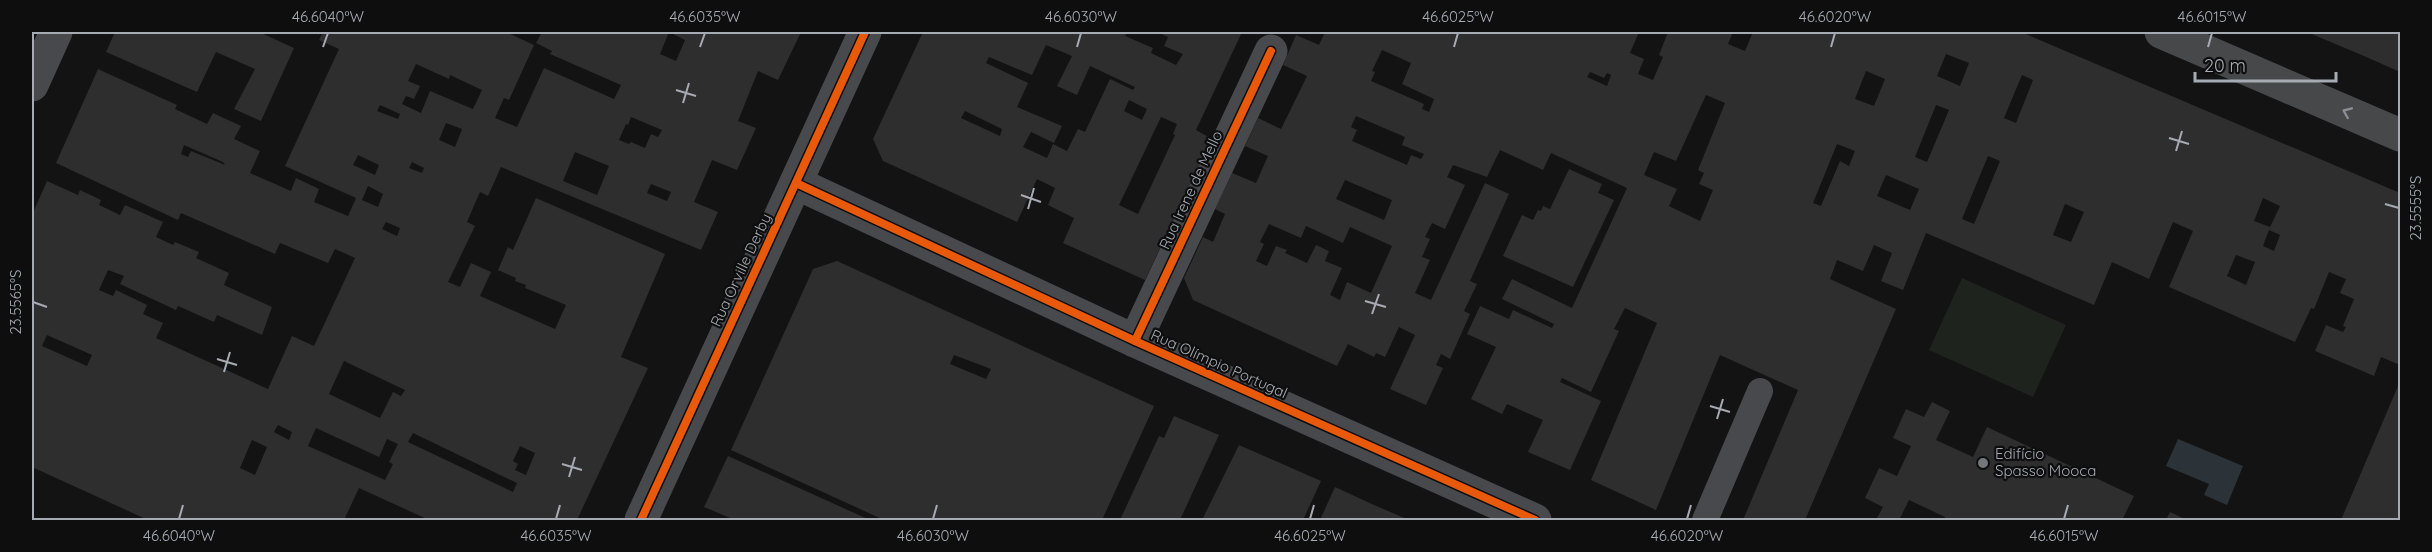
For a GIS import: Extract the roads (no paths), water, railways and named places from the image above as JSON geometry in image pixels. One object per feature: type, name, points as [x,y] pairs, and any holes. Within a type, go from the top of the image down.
[{"type":"main road","points":[[2161,32],[2400,135]]},
{"type":"street","points":[[32,85],[56,32]]},
{"type":"street","name":"Rua Orville Derby","points":[[641,520],[865,32]]},
{"type":"street","name":"Rua Irene de Mello","points":[[1135,341],[1271,51]]},
{"type":"street","name":"Rua Olímpio Portugal","points":[[796,183],[1135,341],[1535,520]]},
{"type":"lane","points":[[1705,520],[1760,391]]},
{"type":"place","name":"Edifício Spasso Mooca","points":[[1983,463]]}]
